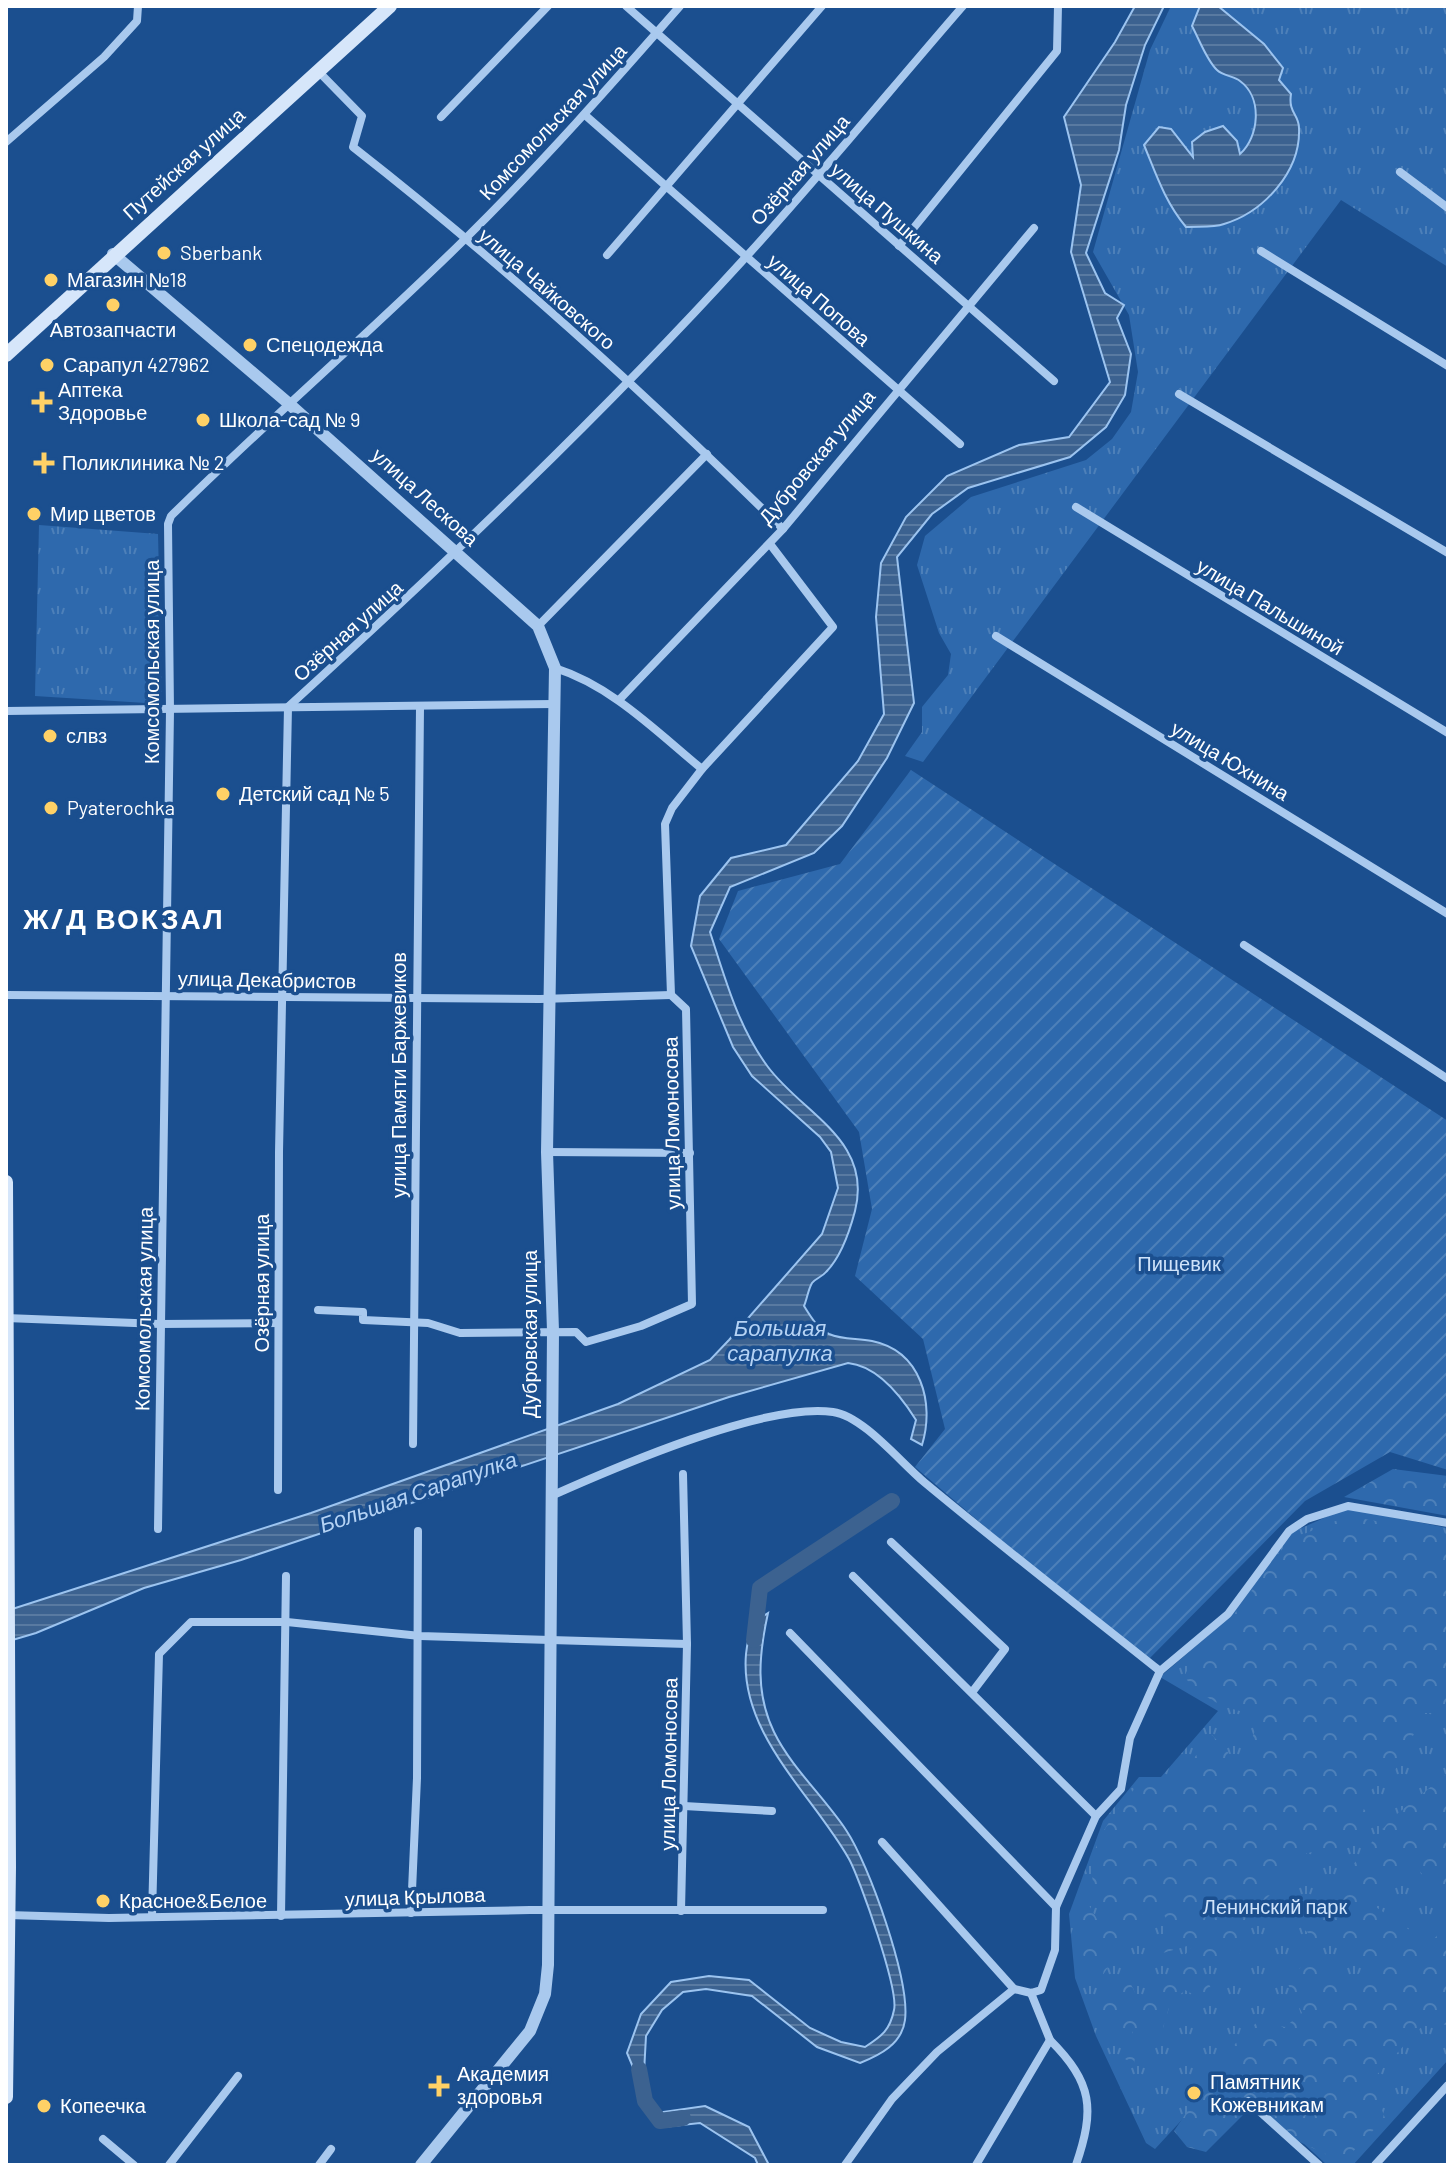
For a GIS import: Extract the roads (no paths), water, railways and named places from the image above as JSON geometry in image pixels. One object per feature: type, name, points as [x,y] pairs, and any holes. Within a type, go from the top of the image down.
[{"type":"main road","name":"Путейская улица","points":[[6,355],[113,254],[390,6]]},
{"type":"main road","points":[[6,1182],[9,1566],[6,2097]]},
{"type":"street","points":[[6,142],[104,57],[137,21],[138,6]]},
{"type":"street","points":[[441,117],[548,6]]},
{"type":"street","name":"улица Пушкина","points":[[626,6],[1054,381]]},
{"type":"street","name":"Комсомольская улица","points":[[158,1529],[163,995],[170,711],[168,524],[171,516],[287,402],[465,239],[585,115],[680,6]]},
{"type":"street","points":[[607,255],[822,6]]},
{"type":"street","name":"Озёрная улица","points":[[278,1490],[288,707],[458,552],[629,381],[746,257],[963,6]]},
{"type":"street","points":[[899,246],[1057,51],[1058,6]]},
{"type":"street","name":"улица Чайковского","points":[[318,71],[362,116],[353,147],[629,381],[783,529]]},
{"type":"street","name":"улица Попова","points":[[585,115],[960,444]]},
{"type":"street","points":[[1400,172],[1448,208]]},
{"type":"street","name":"Дубровская улица","points":[[619,700],[770,544],[1034,228]]},
{"type":"street","points":[[1261,251],[1448,366]]},
{"type":"street","name":"улица Лескова","points":[[113,254],[458,552],[538,626],[552,654]]},
{"type":"street","points":[[1179,394],[1448,553]]},
{"type":"street","points":[[538,626],[707,454]]},
{"type":"street","name":"улица Пальшиной","points":[[1076,507],[1448,733]]},
{"type":"street","name":"улица Ломоносова","points":[[553,1331],[576,1332],[586,1342],[641,1326],[692,1304],[686,1009],[671,995],[665,824],[672,808],[702,769],[833,627],[770,544]]},
{"type":"street","name":"улица Юхнина","points":[[996,636],[1448,914]]},
{"type":"street","name":"Дубровская улица","points":[[421,2165],[530,2031],[545,1994],[553,1331],[547,1152],[555,704],[552,654]]},
{"type":"street","points":[[555,668],[579,675],[619,700],[702,769]]},
{"type":"street","points":[[6,711],[555,704]]},
{"type":"street","name":"улица Памяти Баржевиков","points":[[413,1444],[420,707]]},
{"type":"street","points":[[1244,945],[1448,1079]]},
{"type":"street","name":"улица Декабристов","points":[[6,995],[550,999],[671,995]]},
{"type":"street","points":[[547,1152],[690,1153]]},
{"type":"street","points":[[318,1310],[363,1312],[363,1320],[414,1322],[460,1333],[553,1331]]},
{"type":"street","points":[[6,1318],[160,1324],[278,1323]]},
{"type":"street","points":[[551,1490],[618,1465],[757,1421],[791,1413],[838,1412],[859,1424],[923,1481],[1160,1671]]},
{"type":"street","name":"улица Ломоносова","points":[[681,1911],[687,1644],[683,1474]]},
{"type":"street","points":[[882,1842],[1014,1989],[1031,1993],[1041,1990],[1055,1950],[1056,1907],[1096,1816],[1121,1789],[1130,1738],[1160,1671],[1228,1614],[1289,1531],[1307,1519],[1348,1506],[1448,1523]]},
{"type":"street","points":[[411,1913],[420,1636],[418,1531]]},
{"type":"street","points":[[891,1542],[1005,1649],[973,1691]]},
{"type":"street","points":[[281,1916],[286,1576]]},
{"type":"street","points":[[853,1576],[973,1691],[1096,1816]]},
{"type":"street","points":[[152,1916],[159,1654],[191,1622],[287,1622],[420,1636],[687,1644]]},
{"type":"street","points":[[790,1633],[1056,1907]]},
{"type":"street","points":[[684,1806],[772,1811]]},
{"type":"street","name":"улица Крылова","points":[[8,1915],[109,1918],[530,1910],[823,1910]]},
{"type":"street","points":[[845,2165],[892,2099],[919,2070],[956,2034],[1014,1989]]},
{"type":"street","points":[[1031,1993],[1050,2040],[1071,2060],[1087,2088],[1088,2130],[1076,2165]]},
{"type":"street","points":[[976,2165],[1050,2040]]},
{"type":"street","points":[[169,2165],[238,2076]]},
{"type":"street","points":[[1375,2165],[1448,2085]]},
{"type":"street","points":[[1248,2101],[1319,2165]]},
{"type":"street","points":[[103,2139],[134,2165]]},
{"type":"street","points":[[319,2165],[331,2149]]},
{"type":"water","name":"Большая сарапулка","points":[[1135,6],[1164,6],[1145,45],[1126,105],[1119,150],[1086,253],[1105,293],[1124,305],[1117,318],[1131,354],[1125,395],[1106,427],[1070,457],[968,488],[932,514],[897,557],[914,703],[887,758],[842,826],[814,853],[730,887],[710,932],[733,1002],[748,1036],[768,1067],[845,1147],[854,1165],[858,1186],[848,1235],[831,1266],[812,1283],[804,1306],[829,1334],[889,1347],[913,1367],[925,1396],[927,1412],[922,1445],[911,1439],[916,1420],[896,1392],[869,1370],[848,1363],[729,1397],[241,1560],[144,1588],[36,1633],[6,1642],[6,1611],[311,1513],[618,1404],[710,1360],[822,1234],[838,1188],[831,1152],[820,1137],[752,1076],[733,1047],[691,946],[700,896],[731,858],[786,845],[858,761],[884,714],[876,617],[881,563],[906,517],[947,476],[1019,445],[1069,437],[1110,382],[1071,252],[1081,185],[1064,117],[1115,42]]},
{"type":"water","points":[[1200,6],[1218,6],[1264,44],[1283,68],[1279,80],[1291,94],[1291,105],[1299,123],[1298,144],[1287,174],[1266,200],[1253,210],[1220,225],[1186,227],[1167,198],[1144,145],[1159,127],[1171,129],[1193,157],[1192,142],[1205,132],[1223,126],[1237,141],[1240,154],[1251,138],[1256,118],[1247,88],[1238,79],[1217,70],[1203,50],[1192,26]]},
{"type":"water","points":[[768,1613],[760,1673],[768,1717],[781,1745],[846,1830],[866,1868],[895,1951],[905,2002],[903,2028],[889,2048],[860,2063],[817,2047],[752,1996],[706,1989],[683,1992],[662,2010],[646,2036],[643,2091],[627,2053],[641,2014],[671,1982],[709,1976],[749,1980],[810,2028],[841,2042],[865,2047],[884,2032],[894,2010],[891,1981],[878,1934],[849,1859],[781,1762],[754,1711],[747,1683],[747,1647],[754,1626]]},
{"type":"water","points":[[705,2106],[749,2127],[769,2165],[758,2165],[755,2158],[700,2123],[664,2127],[656,2113]]},
{"type":"waterway","name":"Большая Сарапулка","points":[[754,1640],[760,1588],[892,1501]]},
{"type":"waterway","name":"Большая Сарапулка","points":[[639,2069],[645,2101],[660,2121],[683,2118]]},
{"type":"place","name":"Sberbank","points":[[164,253]]},
{"type":"place","name":"Магазин №18","points":[[51,280]]},
{"type":"place","name":"Автозапчасти","points":[[113,305]]},
{"type":"place","name":"Спецодежда","points":[[250,345]]},
{"type":"place","name":"Сарапул 427962","points":[[47,365]]},
{"type":"place","name":"Аптека Здоровье","points":[[42,402]]},
{"type":"place","name":"Школа-сад № 9","points":[[203,420]]},
{"type":"place","name":"Поликлиника № 2","points":[[44,463]]},
{"type":"place","name":"Мир цветов","points":[[34,514]]},
{"type":"place","name":"слвз","points":[[50,736]]},
{"type":"place","name":"Детский сад № 5","points":[[223,794]]},
{"type":"place","name":"Pyaterochka","points":[[51,808]]},
{"type":"place","name":"Красное&Белое","points":[[103,1901]]},
{"type":"place","name":"Академия здоровья","points":[[439,2086]]},
{"type":"place","name":"Памятник Кожевникам","points":[[1194,2093]]},
{"type":"place","name":"Копеечка","points":[[44,2106]]},
{"type":"district","name":"Ж/Д ВОКЗАЛ","points":[[124,919]]},
{"type":"park label","name":"Пищевик","points":[[1179,1264]]},
{"type":"park label","name":"Ленинский парк","points":[[1275,1907]]}]
